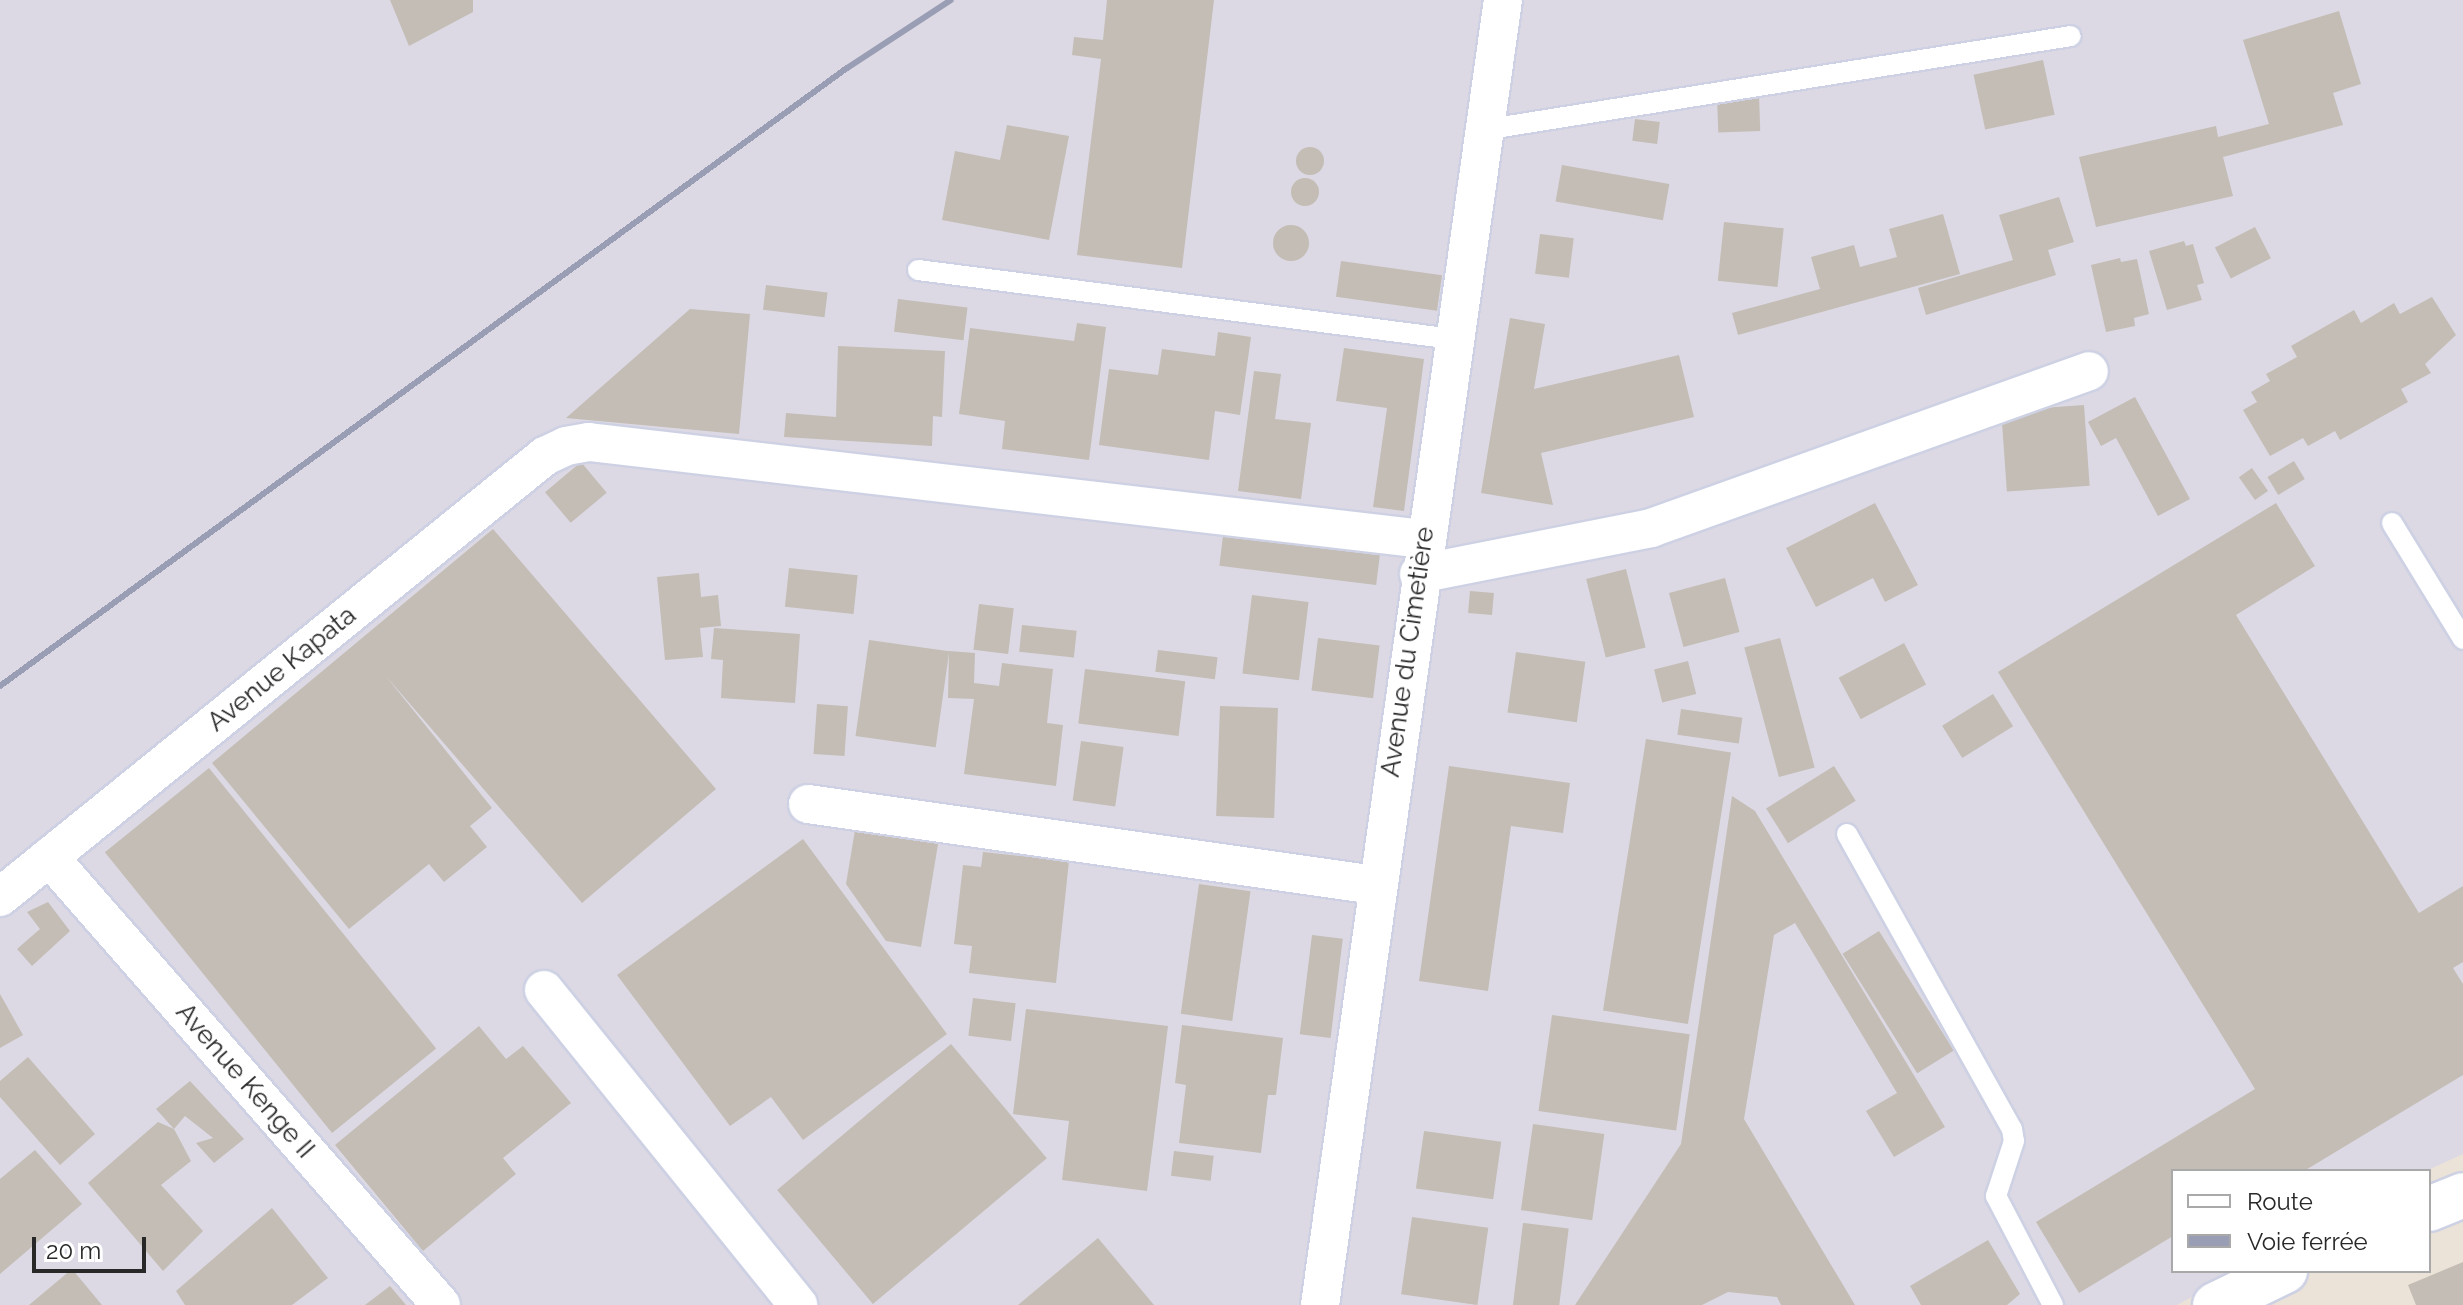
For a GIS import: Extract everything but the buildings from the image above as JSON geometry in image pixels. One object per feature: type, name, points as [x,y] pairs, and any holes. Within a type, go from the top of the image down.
[{"type":"street","name":"Avenue du Cimetière","points":[[1320,1305],[1421,556],[1503,0]]},
{"type":"street","points":[[1421,556],[1651,528],[2089,371]]},
{"type":"street","name":"Avenue Kapata","points":[[0,897],[545,456],[566,446],[589,442],[1421,556]]},
{"type":"street","points":[[808,804],[1375,885]]},
{"type":"street","name":"Avenue Kenge II","points":[[49,857],[441,1305]]},
{"type":"street","points":[[544,990],[798,1305]]},
{"type":"street","points":[[2431,1208],[2463,1195]]},
{"type":"street","points":[[2215,1305],[2281,1273]]},
{"type":"lane","points":[[1483,130],[2071,36]]},
{"type":"lane","points":[[918,270],[1453,339]]},
{"type":"lane","points":[[2392,523],[2463,639]]},
{"type":"lane","points":[[1847,834],[2012,1129],[2014,1141],[1998,1176],[1996,1196],[2053,1305]]},
{"type":"shaded area","points":[[0,0],[2463,0],[2463,1154],[2430,1169],[2171,1169],[2171,1273],[2236,1273],[2177,1305],[0,1305]]},
{"type":"railway","points":[[0,686],[847,68],[951,0]]}]
